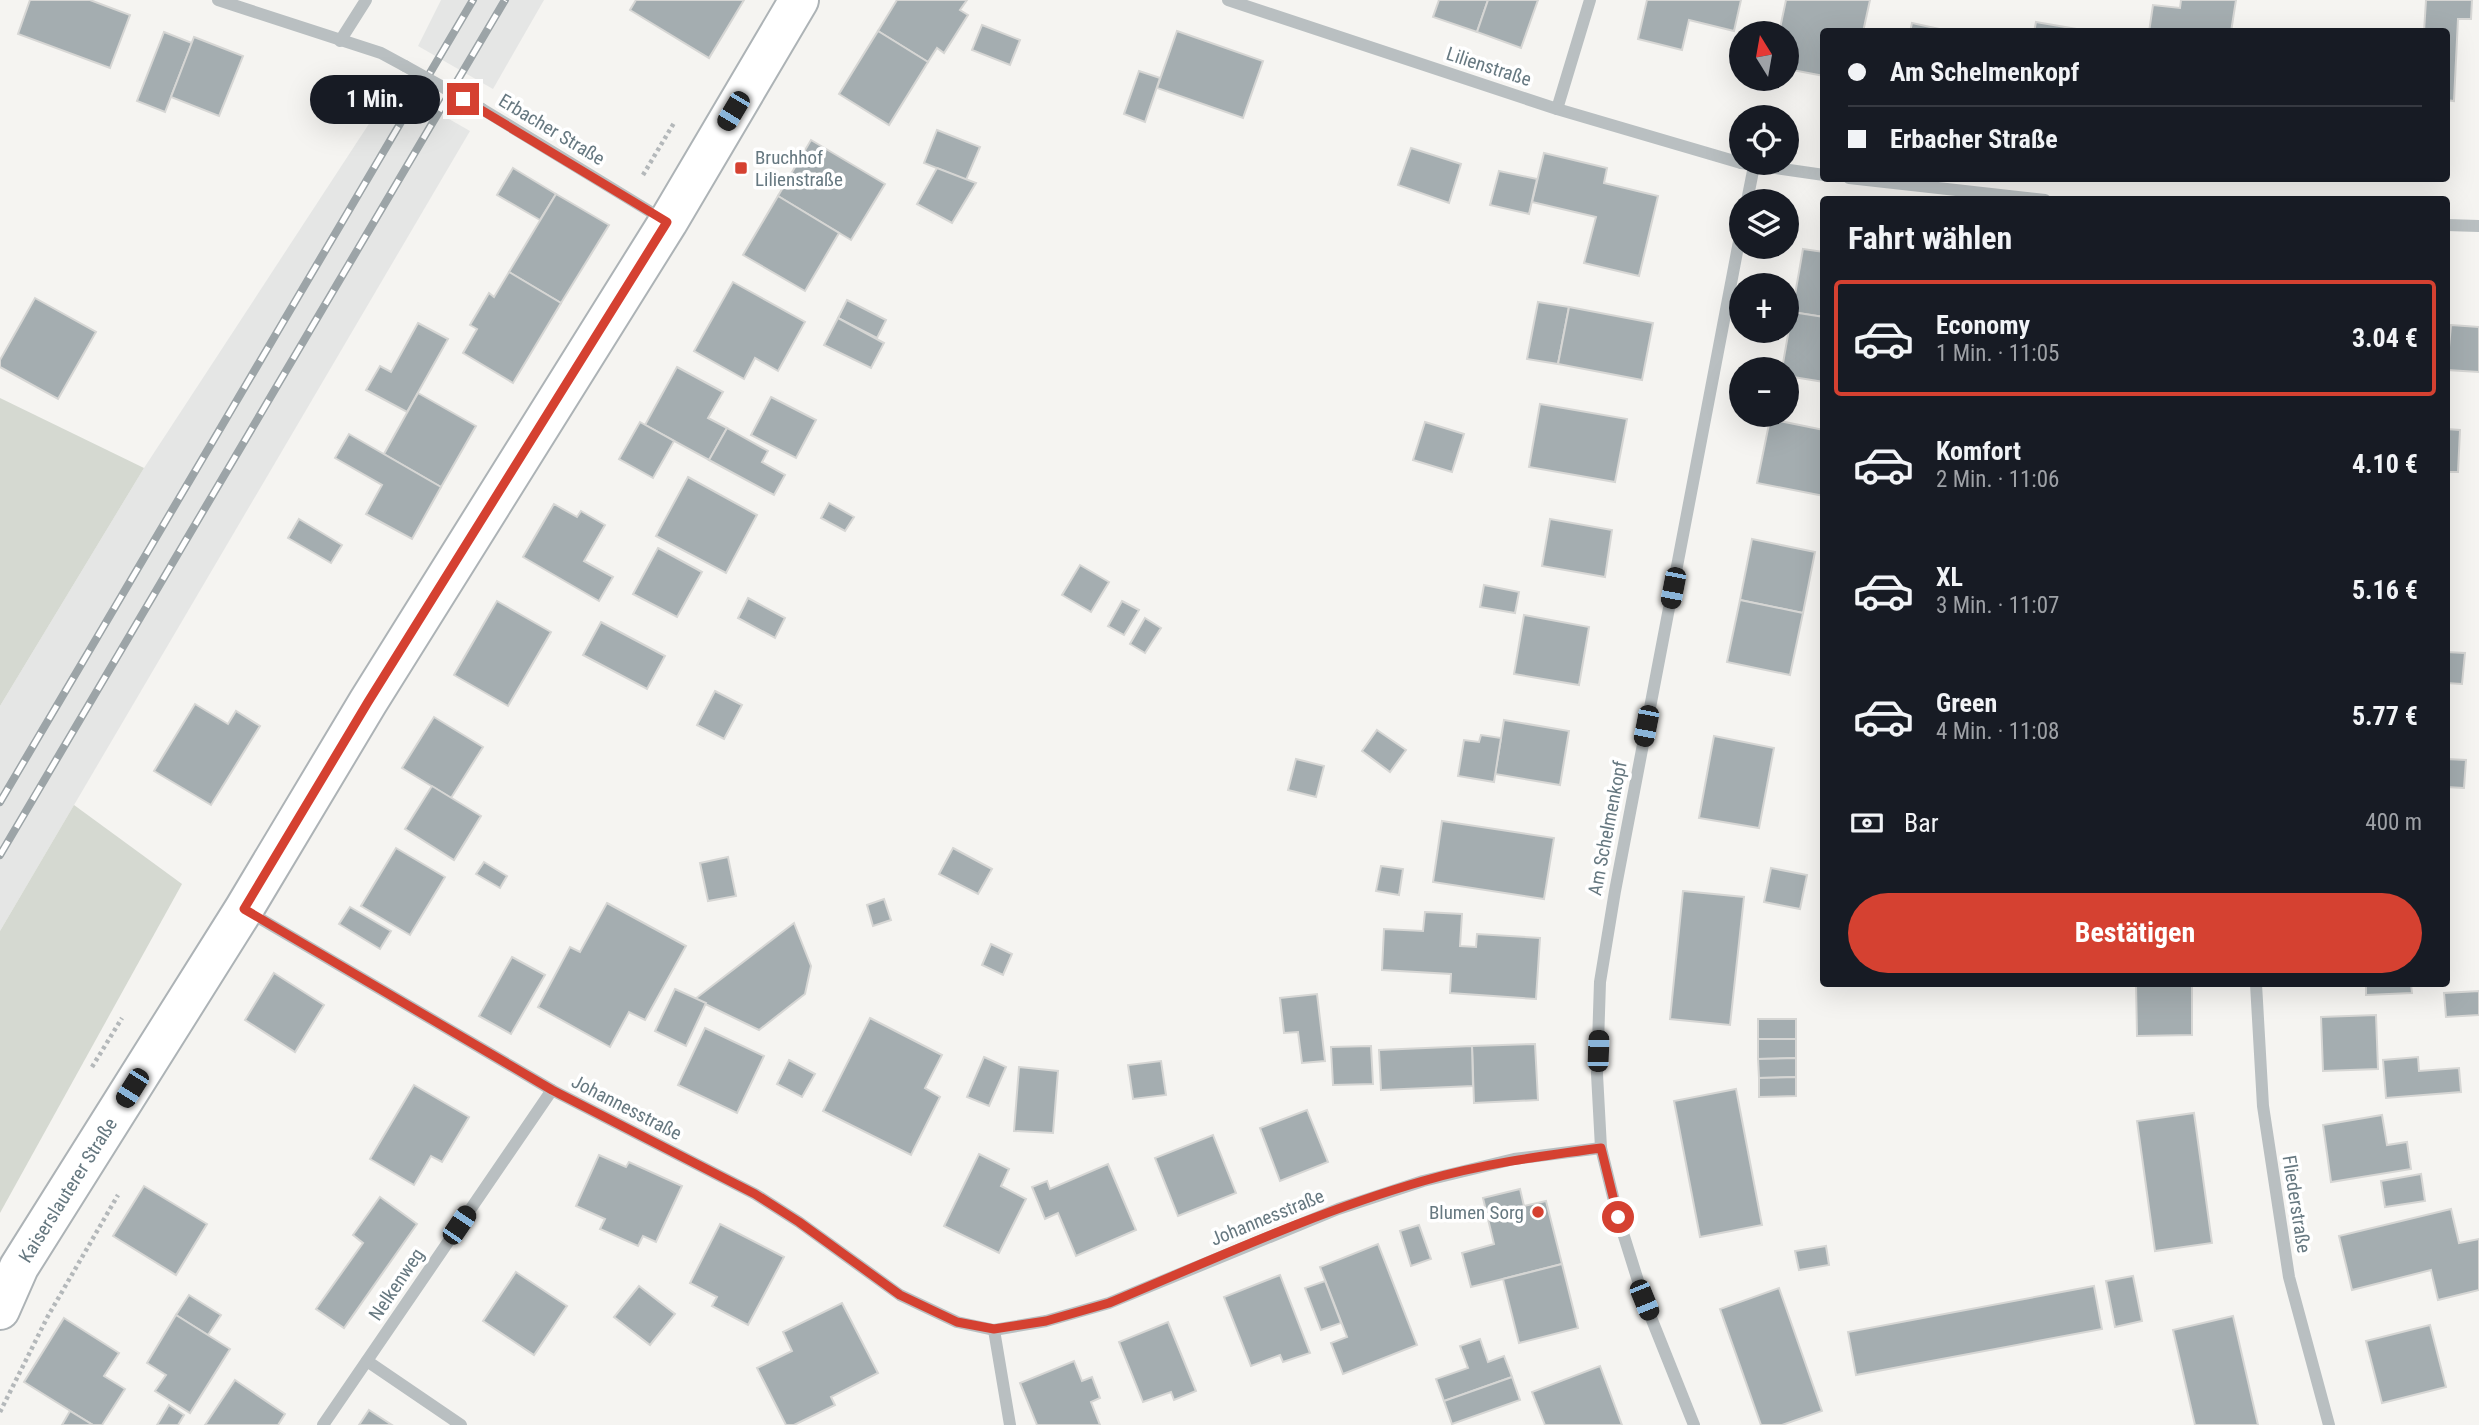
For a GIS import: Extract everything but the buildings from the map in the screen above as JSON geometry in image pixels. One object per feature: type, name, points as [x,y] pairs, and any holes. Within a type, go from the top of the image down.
[{"type":"main road","name":"Kaiserslauterer Straße","points":[[0,1310],[19,1268],[244,909],[368,702],[667,222],[799,0]]},
{"type":"street","name":"Erbacher Straße","points":[[218,0],[381,53],[482,109],[667,222]]},
{"type":"street","points":[[340,41],[366,0]]},
{"type":"street","name":"Lilienstraße","points":[[1227,0],[1557,109],[1729,159]]},
{"type":"street","points":[[1557,109],[1590,0]]},
{"type":"street","name":"Lilienstraße","points":[[1799,172],[1820,174]]},
{"type":"street","points":[[1885,182],[2009,196]]},
{"type":"street","points":[[2450,225],[2479,226]]},
{"type":"street","name":"Am Schelmenkopf","points":[[1694,1425],[1644,1300],[1618,1217],[1601,1148],[1597,1074],[1600,982],[1736,259]]},
{"type":"street","name":"Johannesstraße","points":[[244,909],[552,1090],[755,1194],[799,1222],[900,1295],[957,1322],[994,1329],[1046,1321],[1109,1303],[1338,1209],[1423,1181],[1514,1160],[1601,1148]]},
{"type":"street","name":"Fliederstraße","points":[[2256,987],[2263,1106],[2289,1277],[2329,1425]]},
{"type":"street","name":"Nelkenweg","points":[[323,1425],[552,1090]]},
{"type":"street","points":[[994,1329],[1010,1425]]},
{"type":"street","points":[[367,1361],[461,1425]]},
{"type":"shaded area","points":[[441,0],[544,0],[493,89],[418,46]]},
{"type":"shaded area","points":[[393,87],[470,131],[0,931],[0,706],[144,468]]},
{"type":"shaded area","points":[[0,398],[144,468],[0,706]]},
{"type":"shaded area","points":[[74,805],[182,884],[0,1213],[0,931]]},
{"type":"railway","points":[[0,802],[473,0]]},
{"type":"railway","points":[[0,855],[505,0]]},
{"type":"place","name":"Bruchhof Lilienstraße","points":[[741,168]]},
{"type":"place","name":"Blumen Sorg","points":[[1538,1212]]},
{"type":"route","points":[[463,99],[667,222],[368,702],[244,909],[552,1090],[755,1194],[799,1222],[900,1295],[957,1322],[994,1329],[1046,1321],[1109,1303],[1338,1209],[1423,1181],[1514,1160],[1601,1148],[1618,1217]]}]
